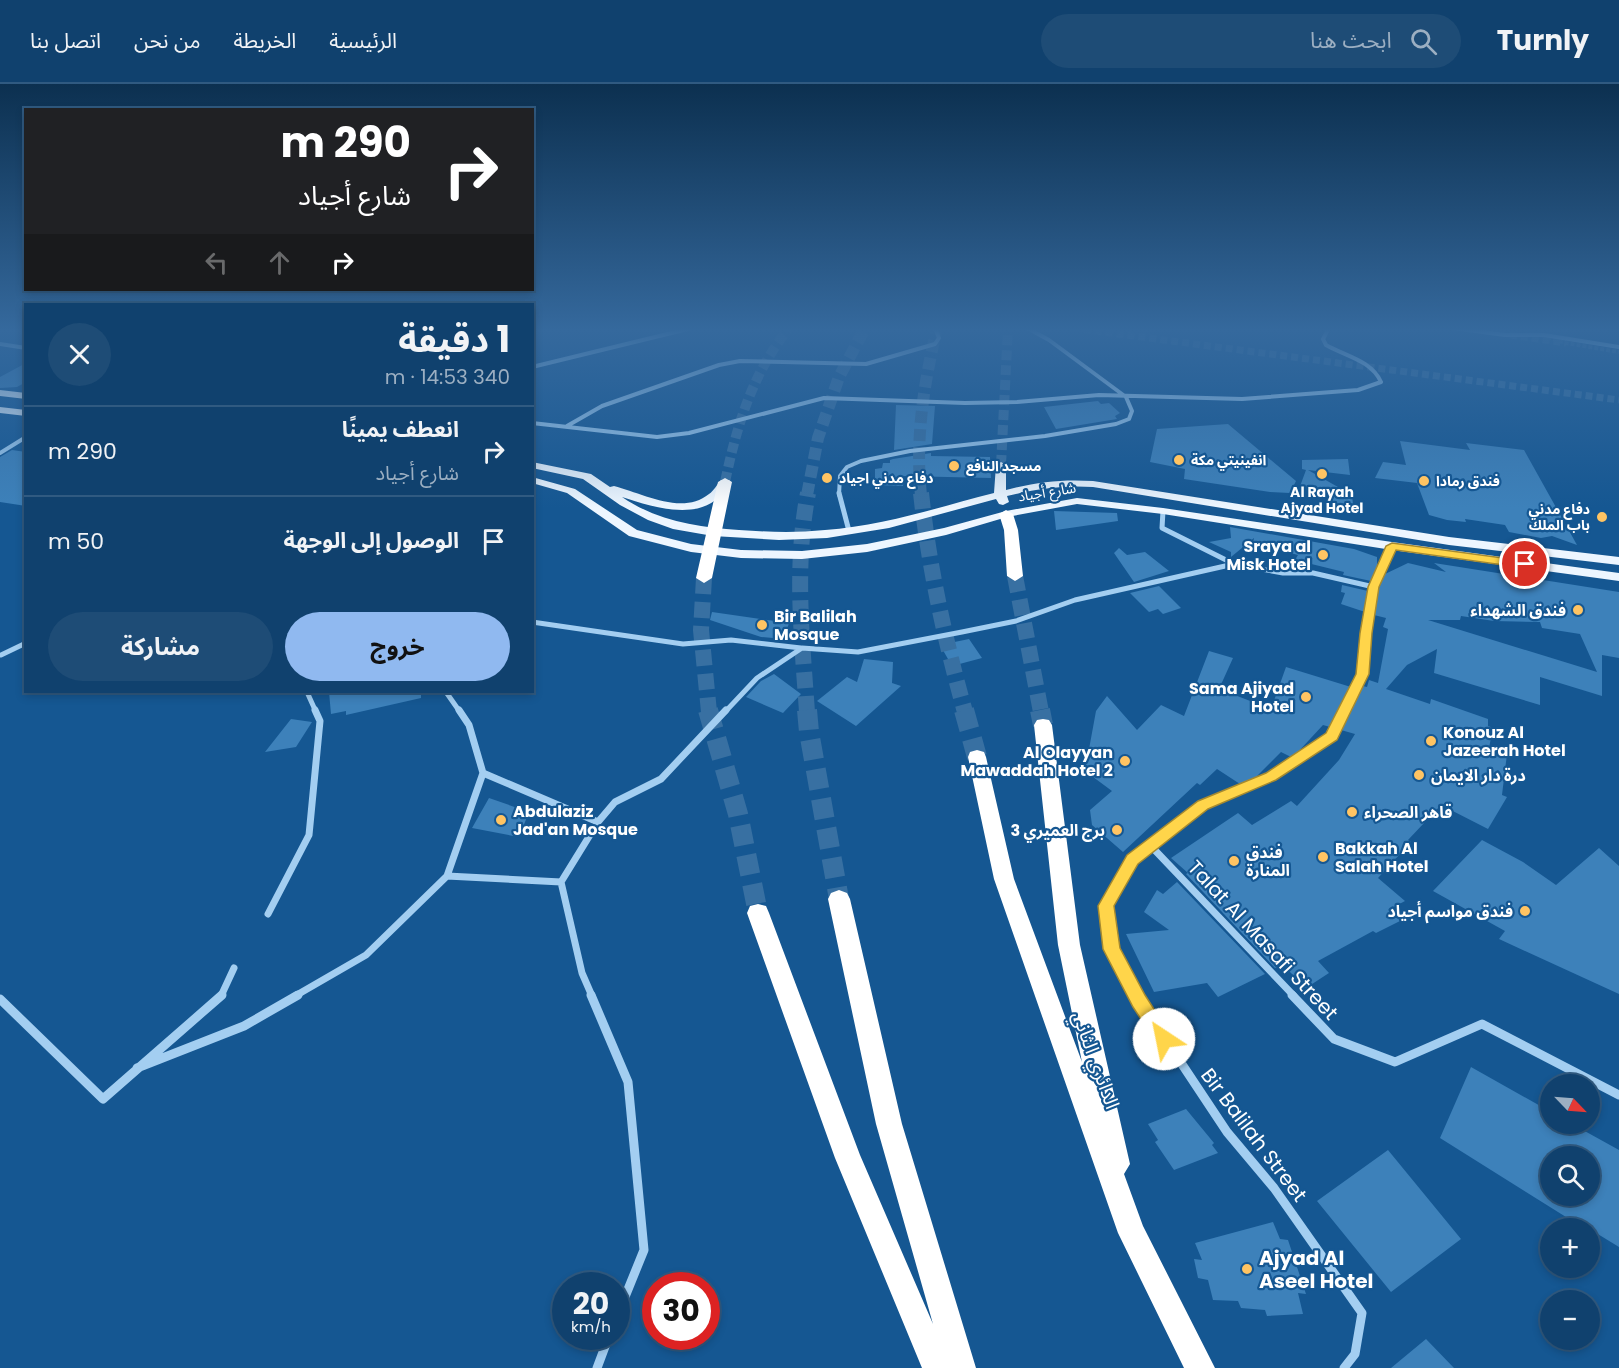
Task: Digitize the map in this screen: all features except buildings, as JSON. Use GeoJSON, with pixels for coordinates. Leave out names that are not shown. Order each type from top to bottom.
{"type":"FeatureCollection","features":[{"type":"Feature","properties":{"kind":"highway"},"geometry":{"type":"LineString","coordinates":[[704,578],[725,482]]}},
{"type":"Feature","properties":{"kind":"highway"},"geometry":{"type":"LineString","coordinates":[[1006,514],[1011,530],[1015,576]]}},
{"type":"Feature","properties":{"kind":"highway"},"geometry":{"type":"LineString","coordinates":[[1043,725],[1069,945],[1132,1233]]}},
{"type":"Feature","properties":{"kind":"highway","name":"الدائري الثاني"},"geometry":{"type":"LineString","coordinates":[[977,757],[1004,879],[1132,1233],[1200,1368]]}},
{"type":"Feature","properties":{"kind":"highway"},"geometry":{"type":"LineString","coordinates":[[839,899],[889,1124],[961,1368]]}},
{"type":"Feature","properties":{"kind":"highway"},"geometry":{"type":"LineString","coordinates":[[758,913],[848,1158],[937,1368]]}},
{"type":"Feature","properties":{"kind":"main road"},"geometry":{"type":"LineString","coordinates":[[0,393],[24,396]]}},
{"type":"Feature","properties":{"kind":"main road"},"geometry":{"type":"LineString","coordinates":[[0,410],[24,414]]}},
{"type":"Feature","properties":{"kind":"main road","name":"شارع أجياد"},"geometry":{"type":"LineString","coordinates":[[534,465],[577,472],[597,481],[624,503],[652,518],[673,525],[713,532],[798,536],[849,531],[916,518],[1000,494],[1064,482],[1093,484],[1449,541],[1619,561]]}},
{"type":"Feature","properties":{"kind":"main road"},"geometry":{"type":"LineString","coordinates":[[1001,465],[1000,494],[1006,514]]}},
{"type":"Feature","properties":{"kind":"main road","name":"شارع أجياد"},"geometry":{"type":"LineString","coordinates":[[534,480],[572,491],[633,533],[666,543],[775,556],[839,552],[915,538],[1006,514],[1077,501],[1163,511],[1392,546],[1619,577]]}},
{"type":"Feature","properties":{"kind":"main road"},"geometry":{"type":"LineString","coordinates":[[597,481],[623,493],[668,506],[687,506],[712,497],[725,482]]}},
{"type":"Feature","properties":{"kind":"street"},"geometry":{"type":"LineString","coordinates":[[567,426],[583,414],[652,388]]}},
{"type":"Feature","properties":{"kind":"street"},"geometry":{"type":"LineString","coordinates":[[849,531],[842,511],[838,485],[840,476],[854,464],[910,451],[1012,441],[1116,424],[1129,419],[1132,411],[1126,397],[1114,388]]}},
{"type":"Feature","properties":{"kind":"street"},"geometry":{"type":"LineString","coordinates":[[534,423],[657,436],[689,433],[824,398],[965,402],[1017,402],[1084,396],[1206,399],[1286,397],[1364,388]]}},
{"type":"Feature","properties":{"kind":"street"},"geometry":{"type":"LineString","coordinates":[[0,453],[24,438]]}},
{"type":"Feature","properties":{"kind":"street"},"geometry":{"type":"LineString","coordinates":[[1163,511],[1162,528],[1234,564],[1284,573],[1313,573],[1374,587]]}},
{"type":"Feature","properties":{"kind":"street","name":"Bir Balilah Street"},"geometry":{"type":"LineString","coordinates":[[1344,1368],[1355,1354],[1362,1313],[1274,1188],[1227,1132],[1139,1001],[1111,949],[1106,906],[1133,859],[1149,844],[1203,805],[1271,777],[1332,736],[1363,674],[1366,633],[1374,587],[1392,546]]}},
{"type":"Feature","properties":{"kind":"street"},"geometry":{"type":"LineString","coordinates":[[534,622],[683,644],[731,640],[858,652],[1016,621],[1075,600],[1234,564]]}},
{"type":"Feature","properties":{"kind":"street"},"geometry":{"type":"LineString","coordinates":[[1,655],[24,644]]}},
{"type":"Feature","properties":{"kind":"street"},"geometry":{"type":"LineString","coordinates":[[630,1284],[644,1250],[628,1082],[582,973],[561,882],[598,822],[615,802],[661,779],[757,678],[802,648]]}},
{"type":"Feature","properties":{"kind":"street"},"geometry":{"type":"LineString","coordinates":[[268,914],[309,835],[320,721],[307,693]]}},
{"type":"Feature","properties":{"kind":"street"},"geometry":{"type":"LineString","coordinates":[[137,1068],[244,1026],[366,955],[447,876],[483,774],[469,725],[447,693]]}},
{"type":"Feature","properties":{"kind":"street"},"geometry":{"type":"LineString","coordinates":[[483,774],[598,822]]}},
{"type":"Feature","properties":{"kind":"street","name":"Talat Al Masafi Street"},"geometry":{"type":"LineString","coordinates":[[1149,844],[1334,1039],[1395,1062],[1482,1024],[1619,1095]]}},
{"type":"Feature","properties":{"kind":"street"},"geometry":{"type":"LineString","coordinates":[[447,876],[561,882]]}},
{"type":"Feature","properties":{"kind":"street"},"geometry":{"type":"LineString","coordinates":[[1,1002],[103,1099],[221,996],[234,968]]}},
{"type":"Feature","properties":{"kind":"street"},"geometry":{"type":"LineString","coordinates":[[597,1368],[604,1350]]}},
{"type":"Feature","properties":{"kind":"tunnel"},"geometry":{"type":"LineString","coordinates":[[725,482],[741,420],[754,388]]}},
{"type":"Feature","properties":{"kind":"tunnel"},"geometry":{"type":"LineString","coordinates":[[807,495],[818,438],[835,388]]}},
{"type":"Feature","properties":{"kind":"tunnel"},"geometry":{"type":"LineString","coordinates":[[921,495],[919,453],[925,388]]}},
{"type":"Feature","properties":{"kind":"tunnel"},"geometry":{"type":"LineString","coordinates":[[1001,465],[1005,388]]}},
{"type":"Feature","properties":{"kind":"tunnel"},"geometry":{"type":"LineString","coordinates":[[1527,388],[1619,400]]}},
{"type":"Feature","properties":{"kind":"tunnel"},"geometry":{"type":"LineString","coordinates":[[807,712],[801,630],[800,575],[808,493]]}},
{"type":"Feature","properties":{"kind":"tunnel"},"geometry":{"type":"LineString","coordinates":[[921,493],[938,604],[965,712]]}},
{"type":"Feature","properties":{"kind":"tunnel"},"geometry":{"type":"LineString","coordinates":[[1015,576],[1041,712]]}},
{"type":"Feature","properties":{"kind":"tunnel"},"geometry":{"type":"LineString","coordinates":[[704,578],[701,630],[709,712]]}},
{"type":"Feature","properties":{"kind":"tunnel"},"geometry":{"type":"LineString","coordinates":[[708,710],[738,814],[758,913]]}},
{"type":"Feature","properties":{"kind":"tunnel"},"geometry":{"type":"LineString","coordinates":[[807,710],[839,899]]}},
{"type":"Feature","properties":{"kind":"tunnel"},"geometry":{"type":"LineString","coordinates":[[964,710],[977,757]]}},
{"type":"Feature","properties":{"kind":"tunnel"},"geometry":{"type":"LineString","coordinates":[[1040,710],[1043,725]]}},
{"type":"Feature","properties":{"kind":"place","name":"انفينيتي مكة"},"geometry":{"type":"Point","coordinates":[1179,460]}},
{"type":"Feature","properties":{"kind":"place","name":"مسجد النافع"},"geometry":{"type":"Point","coordinates":[954,466]}},
{"type":"Feature","properties":{"kind":"place","name":"Al Rayah Ajyad Hotel"},"geometry":{"type":"Point","coordinates":[1322,474]}},
{"type":"Feature","properties":{"kind":"place","name":"دفاع مدني اجياد"},"geometry":{"type":"Point","coordinates":[827,478]}},
{"type":"Feature","properties":{"kind":"place","name":"فندق رمادا"},"geometry":{"type":"Point","coordinates":[1424,481]}},
{"type":"Feature","properties":{"kind":"place","name":"دفاع مدني باب الملك"},"geometry":{"type":"Point","coordinates":[1602,517]}},
{"type":"Feature","properties":{"kind":"place","name":"Sraya al Misk Hotel"},"geometry":{"type":"Point","coordinates":[1323,555]}},
{"type":"Feature","properties":{"kind":"place","name":"فندق الشهداء"},"geometry":{"type":"Point","coordinates":[1578,610]}},
{"type":"Feature","properties":{"kind":"place","name":"Bir Balilah Mosque"},"geometry":{"type":"Point","coordinates":[762,625]}},
{"type":"Feature","properties":{"kind":"place","name":"Sama Ajiyad Hotel"},"geometry":{"type":"Point","coordinates":[1306,697]}},
{"type":"Feature","properties":{"kind":"place","name":"Konouz Al Jazeerah Hotel"},"geometry":{"type":"Point","coordinates":[1431,741]}},
{"type":"Feature","properties":{"kind":"place","name":"Al Olayyan Mawaddah Hotel 2"},"geometry":{"type":"Point","coordinates":[1125,761]}},
{"type":"Feature","properties":{"kind":"place","name":"درة دار الايمان"},"geometry":{"type":"Point","coordinates":[1419,775]}},
{"type":"Feature","properties":{"kind":"place","name":"قاهر الصحراء"},"geometry":{"type":"Point","coordinates":[1352,812]}},
{"type":"Feature","properties":{"kind":"place","name":"Abdulaziz Jad'an Mosque"},"geometry":{"type":"Point","coordinates":[501,820]}},
{"type":"Feature","properties":{"kind":"place","name":"برج العميري 3"},"geometry":{"type":"Point","coordinates":[1117,830]}},
{"type":"Feature","properties":{"kind":"place","name":"Bakkah Al Salah Hotel"},"geometry":{"type":"Point","coordinates":[1323,857]}},
{"type":"Feature","properties":{"kind":"place","name":"فندق المنارة"},"geometry":{"type":"Point","coordinates":[1234,861]}},
{"type":"Feature","properties":{"kind":"place","name":"فندق مواسم أجياد"},"geometry":{"type":"Point","coordinates":[1525,911]}},
{"type":"Feature","properties":{"kind":"place","name":"Ajyad Al Aseel Hotel"},"geometry":{"type":"Point","coordinates":[1247,1269]}},
{"type":"Feature","properties":{"kind":"route"},"geometry":{"type":"LineString","coordinates":[[1164,1039],[1139,1001],[1111,949],[1106,906],[1133,859],[1149,844],[1203,805],[1271,777],[1332,736],[1363,674],[1366,633],[1374,587],[1392,546],[1525,564]]}}]}
